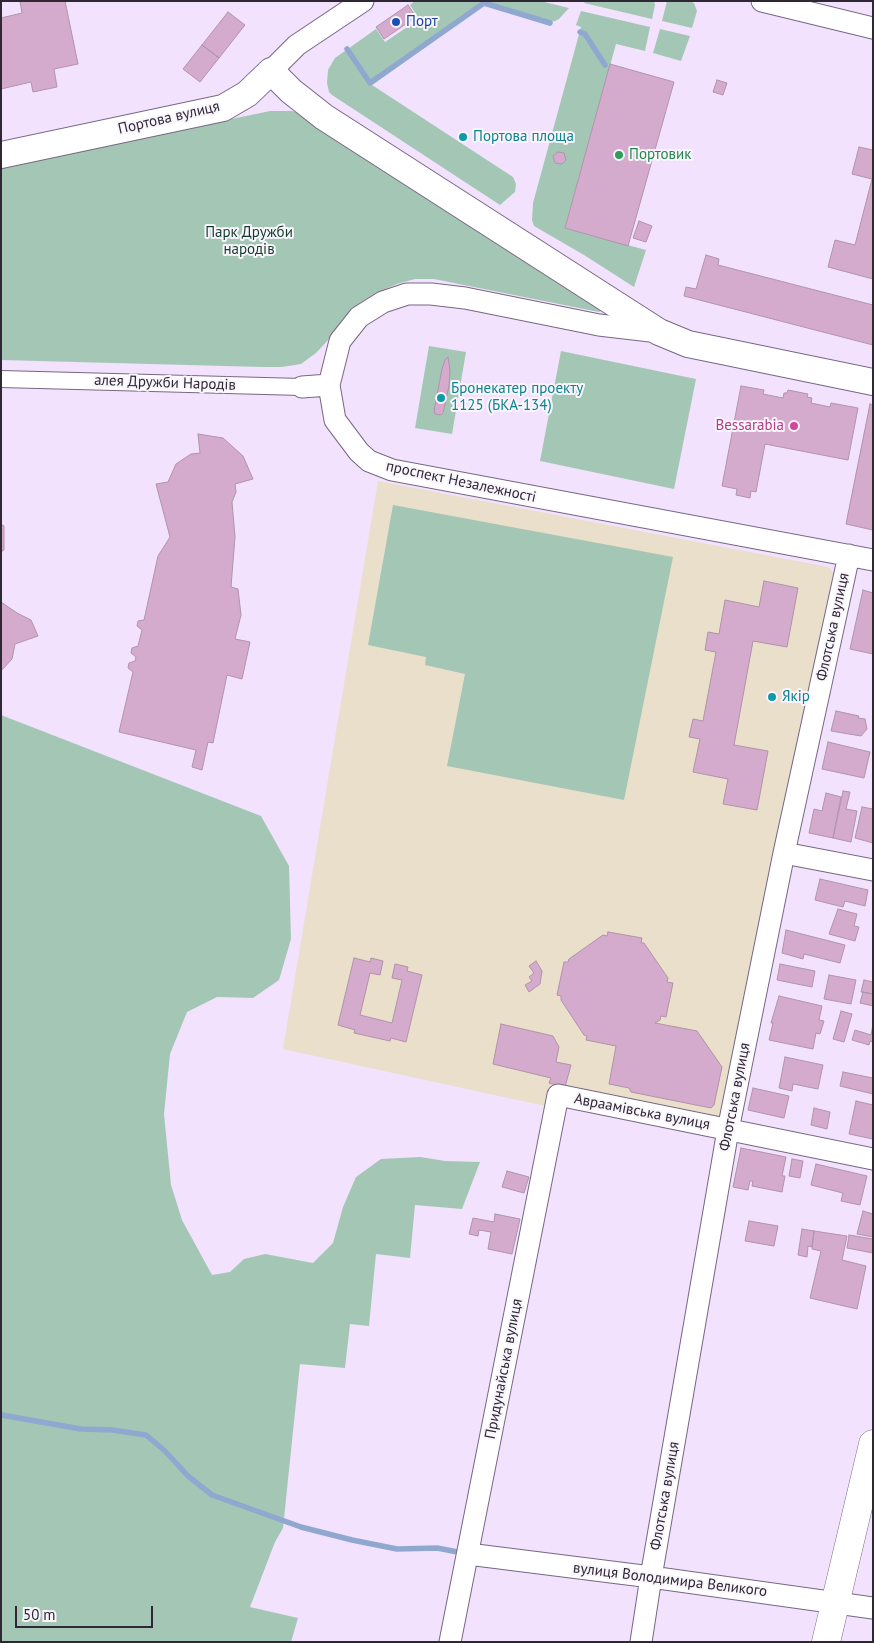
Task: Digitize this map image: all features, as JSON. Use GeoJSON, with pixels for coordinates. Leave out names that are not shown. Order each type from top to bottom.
{"type":"FeatureCollection","features":[{"type":"Feature","properties":{"kind":"main road"},"geometry":{"type":"LineString","coordinates":[[826,1642],[873,1444]]}},
{"type":"Feature","properties":{"kind":"street","name":"Портова вулиця"},"geometry":{"type":"LineString","coordinates":[[1,155],[223,108],[248,94],[297,45],[363,1]]}},
{"type":"Feature","properties":{"kind":"street"},"geometry":{"type":"LineString","coordinates":[[762,1],[873,28]]}},
{"type":"Feature","properties":{"kind":"street","name":"проспект Незалежності"},"geometry":{"type":"LineString","coordinates":[[271,71],[291,91],[324,117],[659,332],[688,344],[873,382]]}},
{"type":"Feature","properties":{"kind":"street","name":"проспект Незалежності"},"geometry":{"type":"LineString","coordinates":[[659,332],[599,325],[465,298],[431,294],[408,294],[383,302],[359,317],[340,341],[329,385],[335,420],[358,452],[369,461],[392,470],[873,560]]}},
{"type":"Feature","properties":{"kind":"street","name":"алея Дружби Народів"},"geometry":{"type":"LineString","coordinates":[[1,378],[302,387],[329,385]]}},
{"type":"Feature","properties":{"kind":"street","name":"Флотська вулиця"},"geometry":{"type":"LineString","coordinates":[[641,1642],[728,1130],[784,853],[849,555]]}},
{"type":"Feature","properties":{"kind":"street"},"geometry":{"type":"LineString","coordinates":[[784,853],[873,870]]}},
{"type":"Feature","properties":{"kind":"street","name":"Авраамівська вулиця"},"geometry":{"type":"LineString","coordinates":[[558,1096],[873,1159]]}},
{"type":"Feature","properties":{"kind":"street","name":"Придунайська вулиця"},"geometry":{"type":"LineString","coordinates":[[450,1642],[558,1096]]}},
{"type":"Feature","properties":{"kind":"street","name":"вулиця Володимира Великого"},"geometry":{"type":"LineString","coordinates":[[468,1554],[651,1576],[873,1608]]}},
{"type":"Feature","properties":{"kind":"shaded area"},"geometry":{"type":"Polygon","coordinates":[[[378,481],[831,569],[833,573],[832,582],[724,1113],[714,1119],[553,1084],[545,1106],[283,1049],[378,481]]]}},
{"type":"Feature","properties":{"kind":"green space"},"geometry":{"type":"Polygon","coordinates":[[[415,1],[540,1],[569,8],[559,19],[545,23],[485,5],[372,85],[513,177],[516,184],[515,192],[500,205],[329,92],[327,83],[328,70],[335,58],[376,29],[385,42],[419,19],[410,5],[415,1]]]}},
{"type":"Feature","properties":{"kind":"green space"},"geometry":{"type":"Polygon","coordinates":[[[586,1],[654,1],[655,5],[652,19],[584,3],[586,1]]]}},
{"type":"Feature","properties":{"kind":"green space"},"geometry":{"type":"Polygon","coordinates":[[[667,1],[689,1],[694,3],[697,11],[692,28],[662,21],[667,1]]]}},
{"type":"Feature","properties":{"kind":"green space"},"geometry":{"type":"Polygon","coordinates":[[[581,11],[650,27],[645,51],[616,44],[565,228],[646,250],[634,287],[534,226],[532,220],[533,203],[581,27],[576,25],[581,11]]]}},
{"type":"Feature","properties":{"kind":"green space"},"geometry":{"type":"Polygon","coordinates":[[[660,29],[690,36],[681,61],[653,53],[660,29]]]}},
{"type":"Feature","properties":{"kind":"green space","name":"Парк Дружби народів"},"geometry":{"type":"Polygon","coordinates":[[[270,111],[292,111],[305,115],[603,309],[599,312],[434,279],[415,279],[379,292],[358,308],[316,353],[301,364],[282,367],[262,367],[1,360],[1,167],[270,111]]]}},
{"type":"Feature","properties":{"kind":"green space"},"geometry":{"type":"Polygon","coordinates":[[[429,346],[466,352],[452,434],[415,428],[429,346]]]}},
{"type":"Feature","properties":{"kind":"green space"},"geometry":{"type":"Polygon","coordinates":[[[561,351],[696,379],[674,489],[540,461],[561,351]]]}},
{"type":"Feature","properties":{"kind":"green space"},"geometry":{"type":"Polygon","coordinates":[[[393,505],[673,557],[624,800],[447,766],[465,674],[425,665],[426,657],[368,645],[393,505]]]}},
{"type":"Feature","properties":{"kind":"green space"},"geometry":{"type":"Polygon","coordinates":[[[1,715],[261,816],[289,866],[291,939],[279,980],[253,998],[217,997],[187,1012],[170,1054],[164,1114],[171,1185],[182,1220],[212,1275],[230,1272],[244,1259],[265,1254],[313,1263],[333,1243],[343,1207],[356,1177],[381,1159],[420,1157],[445,1161],[480,1162],[462,1209],[415,1205],[410,1258],[376,1254],[369,1326],[350,1324],[345,1368],[300,1364],[283,1528],[275,1542],[250,1607],[298,1618],[291,1642],[1,1642],[1,715]]]}},
{"type":"Feature","properties":{"kind":"building"},"geometry":{"type":"Polygon","coordinates":[[[20,1],[65,1],[78,64],[54,69],[57,87],[33,92],[31,82],[1,89],[1,18],[22,13],[20,1]]]}},
{"type":"Feature","properties":{"kind":"building","name":"Порт"},"geometry":{"type":"Polygon","coordinates":[[[408,5],[416,17],[384,39],[376,27],[408,5]]]}},
{"type":"Feature","properties":{"kind":"building"},"geometry":{"type":"Polygon","coordinates":[[[228,12],[245,25],[219,58],[202,45],[228,12]]]}},
{"type":"Feature","properties":{"kind":"building"},"geometry":{"type":"Polygon","coordinates":[[[202,45],[219,58],[200,82],[183,69],[202,45]]]}},
{"type":"Feature","properties":{"kind":"building","name":"Портовик"},"geometry":{"type":"Polygon","coordinates":[[[610,64],[674,82],[628,246],[565,228],[610,64]]]}},
{"type":"Feature","properties":{"kind":"building"},"geometry":{"type":"Polygon","coordinates":[[[717,80],[727,83],[723,95],[713,92],[717,80]]]}},
{"type":"Feature","properties":{"kind":"building"},"geometry":{"type":"Polygon","coordinates":[[[859,147],[873,150],[873,279],[828,267],[835,240],[855,245],[872,179],[852,174],[859,147]]]}},
{"type":"Feature","properties":{"kind":"building"},"geometry":{"type":"Polygon","coordinates":[[[558,152],[564,153],[566,160],[562,164],[555,163],[553,156],[558,152]]]}},
{"type":"Feature","properties":{"kind":"building"},"geometry":{"type":"Polygon","coordinates":[[[639,221],[652,226],[646,242],[633,238],[639,221]]]}},
{"type":"Feature","properties":{"kind":"building"},"geometry":{"type":"Polygon","coordinates":[[[706,255],[719,259],[718,265],[873,305],[873,345],[684,296],[686,287],[696,289],[706,255]]]}},
{"type":"Feature","properties":{"kind":"building","name":"Бронекатер проекту 1125 (БКА-134)"},"geometry":{"type":"Polygon","coordinates":[[[448,357],[450,371],[449,386],[443,413],[441,415],[435,414],[442,369],[448,357]]]}},
{"type":"Feature","properties":{"kind":"building","name":"Bessarabia"},"geometry":{"type":"Polygon","coordinates":[[[741,386],[764,390],[763,394],[783,398],[784,393],[787,393],[788,390],[808,394],[807,397],[812,398],[811,403],[830,407],[831,403],[858,408],[848,460],[765,444],[756,492],[751,491],[750,498],[736,495],[737,489],[722,486],[741,386]]]}},
{"type":"Feature","properties":{"kind":"building"},"geometry":{"type":"Polygon","coordinates":[[[870,404],[873,405],[873,530],[846,524],[870,404]]]}},
{"type":"Feature","properties":{"kind":"building"},"geometry":{"type":"Polygon","coordinates":[[[198,434],[223,438],[243,456],[253,479],[235,484],[236,492],[232,502],[235,537],[231,587],[238,589],[241,615],[235,639],[250,642],[242,679],[227,675],[213,743],[208,742],[202,770],[192,767],[196,750],[119,732],[133,672],[128,668],[129,663],[135,661],[136,657],[131,653],[132,648],[138,646],[142,630],[137,626],[138,621],[144,620],[158,556],[170,537],[156,484],[168,482],[176,464],[191,454],[200,453],[198,434]]]}},
{"type":"Feature","properties":{"kind":"building"},"geometry":{"type":"Polygon","coordinates":[[[1,524],[4,526],[4,550],[1,552],[1,524]]]}},
{"type":"Feature","properties":{"kind":"building"},"geometry":{"type":"Polygon","coordinates":[[[764,581],[798,588],[787,647],[753,641],[734,745],[768,751],[757,810],[723,804],[728,779],[693,772],[700,739],[689,737],[693,719],[703,721],[716,652],[705,650],[708,632],[719,634],[725,600],[759,607],[764,581]]]}},
{"type":"Feature","properties":{"kind":"building"},"geometry":{"type":"Polygon","coordinates":[[[863,590],[873,593],[873,654],[850,649],[863,590]]]}},
{"type":"Feature","properties":{"kind":"building"},"geometry":{"type":"Polygon","coordinates":[[[1,602],[31,620],[38,636],[15,644],[12,659],[1,671],[1,602]]]}},
{"type":"Feature","properties":{"kind":"building"},"geometry":{"type":"Polygon","coordinates":[[[836,711],[865,719],[867,729],[861,736],[831,731],[836,711]]]}},
{"type":"Feature","properties":{"kind":"building"},"geometry":{"type":"Polygon","coordinates":[[[828,742],[870,752],[864,778],[822,769],[828,742]]]}},
{"type":"Feature","properties":{"kind":"building"},"geometry":{"type":"Polygon","coordinates":[[[843,791],[850,792],[846,809],[857,811],[851,842],[833,838],[843,791]]]}},
{"type":"Feature","properties":{"kind":"building"},"geometry":{"type":"Polygon","coordinates":[[[826,793],[841,797],[833,838],[809,833],[814,809],[822,811],[826,793]]]}},
{"type":"Feature","properties":{"kind":"building"},"geometry":{"type":"Polygon","coordinates":[[[862,807],[873,809],[873,843],[855,838],[862,807]]]}},
{"type":"Feature","properties":{"kind":"building"},"geometry":{"type":"Polygon","coordinates":[[[820,879],[868,890],[865,906],[845,901],[843,907],[815,900],[820,879]]]}},
{"type":"Feature","properties":{"kind":"building"},"geometry":{"type":"Polygon","coordinates":[[[838,909],[857,914],[854,926],[859,927],[855,941],[829,934],[838,909]]]}},
{"type":"Feature","properties":{"kind":"building"},"geometry":{"type":"Polygon","coordinates":[[[786,930],[845,945],[840,963],[804,954],[803,959],[782,953],[786,930]]]}},
{"type":"Feature","properties":{"kind":"building"},"geometry":{"type":"Polygon","coordinates":[[[608,932],[642,938],[641,943],[644,943],[668,978],[667,982],[673,983],[666,1017],[661,1016],[660,1020],[655,1023],[697,1031],[722,1067],[714,1105],[711,1108],[631,1092],[629,1088],[609,1084],[616,1046],[586,1040],[587,1036],[584,1035],[561,1000],[561,996],[557,995],[564,962],[568,962],[569,959],[603,935],[607,936],[608,932]]]}},
{"type":"Feature","properties":{"kind":"building"},"geometry":{"type":"Polygon","coordinates":[[[354,958],[370,962],[371,958],[383,961],[380,975],[370,973],[360,1015],[392,1023],[402,980],[392,978],[395,964],[408,967],[407,971],[422,975],[406,1042],[391,1038],[390,1041],[354,1033],[355,1030],[338,1025],[354,958]]]}},
{"type":"Feature","properties":{"kind":"building"},"geometry":{"type":"Polygon","coordinates":[[[536,961],[542,971],[540,984],[529,992],[525,985],[532,981],[529,977],[534,973],[529,966],[536,961]]]}},
{"type":"Feature","properties":{"kind":"building"},"geometry":{"type":"Polygon","coordinates":[[[780,964],[815,971],[812,987],[777,980],[780,964]]]}},
{"type":"Feature","properties":{"kind":"building"},"geometry":{"type":"Polygon","coordinates":[[[829,975],[856,980],[851,1004],[824,999],[829,975]]]}},
{"type":"Feature","properties":{"kind":"building"},"geometry":{"type":"Polygon","coordinates":[[[864,980],[873,982],[873,994],[861,992],[864,980]]]}},
{"type":"Feature","properties":{"kind":"building"},"geometry":{"type":"Polygon","coordinates":[[[863,992],[873,994],[873,1006],[860,1003],[863,992]]]}},
{"type":"Feature","properties":{"kind":"building"},"geometry":{"type":"Polygon","coordinates":[[[779,996],[822,1006],[819,1020],[824,1021],[820,1034],[816,1033],[813,1049],[769,1040],[773,1023],[771,1023],[779,996]]]}},
{"type":"Feature","properties":{"kind":"building"},"geometry":{"type":"Polygon","coordinates":[[[841,1011],[852,1014],[844,1042],[833,1039],[841,1011]]]}},
{"type":"Feature","properties":{"kind":"building"},"geometry":{"type":"Polygon","coordinates":[[[501,1024],[553,1036],[559,1047],[556,1062],[571,1065],[565,1087],[549,1083],[551,1078],[493,1064],[501,1024]]]}},
{"type":"Feature","properties":{"kind":"building"},"geometry":{"type":"Polygon","coordinates":[[[873,1024],[873,1042],[870,1041],[869,1045],[852,1040],[855,1030],[871,1035],[873,1024]]]}},
{"type":"Feature","properties":{"kind":"building"},"geometry":{"type":"Polygon","coordinates":[[[785,1057],[823,1065],[818,1089],[793,1084],[792,1091],[779,1088],[785,1057]]]}},
{"type":"Feature","properties":{"kind":"building"},"geometry":{"type":"Polygon","coordinates":[[[843,1072],[873,1078],[873,1094],[840,1086],[843,1072]]]}},
{"type":"Feature","properties":{"kind":"building"},"geometry":{"type":"Polygon","coordinates":[[[753,1088],[789,1096],[784,1118],[748,1110],[753,1088]]]}},
{"type":"Feature","properties":{"kind":"building"},"geometry":{"type":"Polygon","coordinates":[[[856,1101],[873,1105],[873,1139],[849,1134],[856,1101]]]}},
{"type":"Feature","properties":{"kind":"building"},"geometry":{"type":"Polygon","coordinates":[[[814,1108],[830,1112],[827,1129],[811,1125],[814,1108]]]}},
{"type":"Feature","properties":{"kind":"building"},"geometry":{"type":"Polygon","coordinates":[[[741,1148],[786,1157],[782,1176],[785,1176],[782,1192],[752,1186],[753,1181],[750,1181],[748,1190],[733,1187],[741,1148]]]}},
{"type":"Feature","properties":{"kind":"building"},"geometry":{"type":"Polygon","coordinates":[[[792,1159],[803,1161],[800,1178],[789,1176],[792,1159]]]}},
{"type":"Feature","properties":{"kind":"building"},"geometry":{"type":"Polygon","coordinates":[[[816,1164],[867,1176],[860,1205],[841,1201],[843,1193],[811,1185],[816,1164]]]}},
{"type":"Feature","properties":{"kind":"building"},"geometry":{"type":"Polygon","coordinates":[[[507,1171],[529,1177],[524,1193],[502,1187],[507,1171]]]}},
{"type":"Feature","properties":{"kind":"building"},"geometry":{"type":"Polygon","coordinates":[[[863,1211],[873,1214],[873,1237],[857,1234],[863,1211]]]}},
{"type":"Feature","properties":{"kind":"building"},"geometry":{"type":"Polygon","coordinates":[[[495,1214],[520,1219],[512,1254],[488,1249],[491,1232],[479,1230],[478,1236],[469,1234],[473,1218],[494,1222],[495,1214]]]}},
{"type":"Feature","properties":{"kind":"building"},"geometry":{"type":"Polygon","coordinates":[[[749,1221],[778,1226],[774,1246],[745,1241],[749,1221]]]}},
{"type":"Feature","properties":{"kind":"building"},"geometry":{"type":"Polygon","coordinates":[[[802,1229],[814,1231],[812,1247],[808,1246],[807,1257],[798,1255],[802,1229]]]}},
{"type":"Feature","properties":{"kind":"building"},"geometry":{"type":"Polygon","coordinates":[[[814,1231],[847,1236],[842,1260],[866,1266],[857,1309],[810,1298],[821,1251],[812,1249],[814,1231]]]}},
{"type":"Feature","properties":{"kind":"building"},"geometry":{"type":"Polygon","coordinates":[[[849,1235],[873,1239],[873,1253],[847,1248],[849,1235]]]}},
{"type":"Feature","properties":{"kind":"waterway"},"geometry":{"type":"LineString","coordinates":[[347,49],[370,83],[484,3],[550,23]]}},
{"type":"Feature","properties":{"kind":"waterway"},"geometry":{"type":"LineString","coordinates":[[580,32],[585,34],[605,65]]}},
{"type":"Feature","properties":{"kind":"waterway"},"geometry":{"type":"LineString","coordinates":[[1,1415],[81,1429],[112,1430],[146,1435],[165,1451],[188,1476],[212,1495],[301,1527],[352,1540],[397,1549],[437,1548],[463,1553]]}},
{"type":"Feature","properties":{"kind":"place","name":"Порт"},"geometry":{"type":"Point","coordinates":[396,22]}},
{"type":"Feature","properties":{"kind":"place","name":"Портова площа"},"geometry":{"type":"Point","coordinates":[463,137]}},
{"type":"Feature","properties":{"kind":"place","name":"Портовик"},"geometry":{"type":"Point","coordinates":[619,155]}},
{"type":"Feature","properties":{"kind":"place","name":"Бронекатер проекту 1125 (БКА-134)"},"geometry":{"type":"Point","coordinates":[441,398]}},
{"type":"Feature","properties":{"kind":"place","name":"Bessarabia"},"geometry":{"type":"Point","coordinates":[794,426]}},
{"type":"Feature","properties":{"kind":"place","name":"Якір"},"geometry":{"type":"Point","coordinates":[772,697]}}]}
